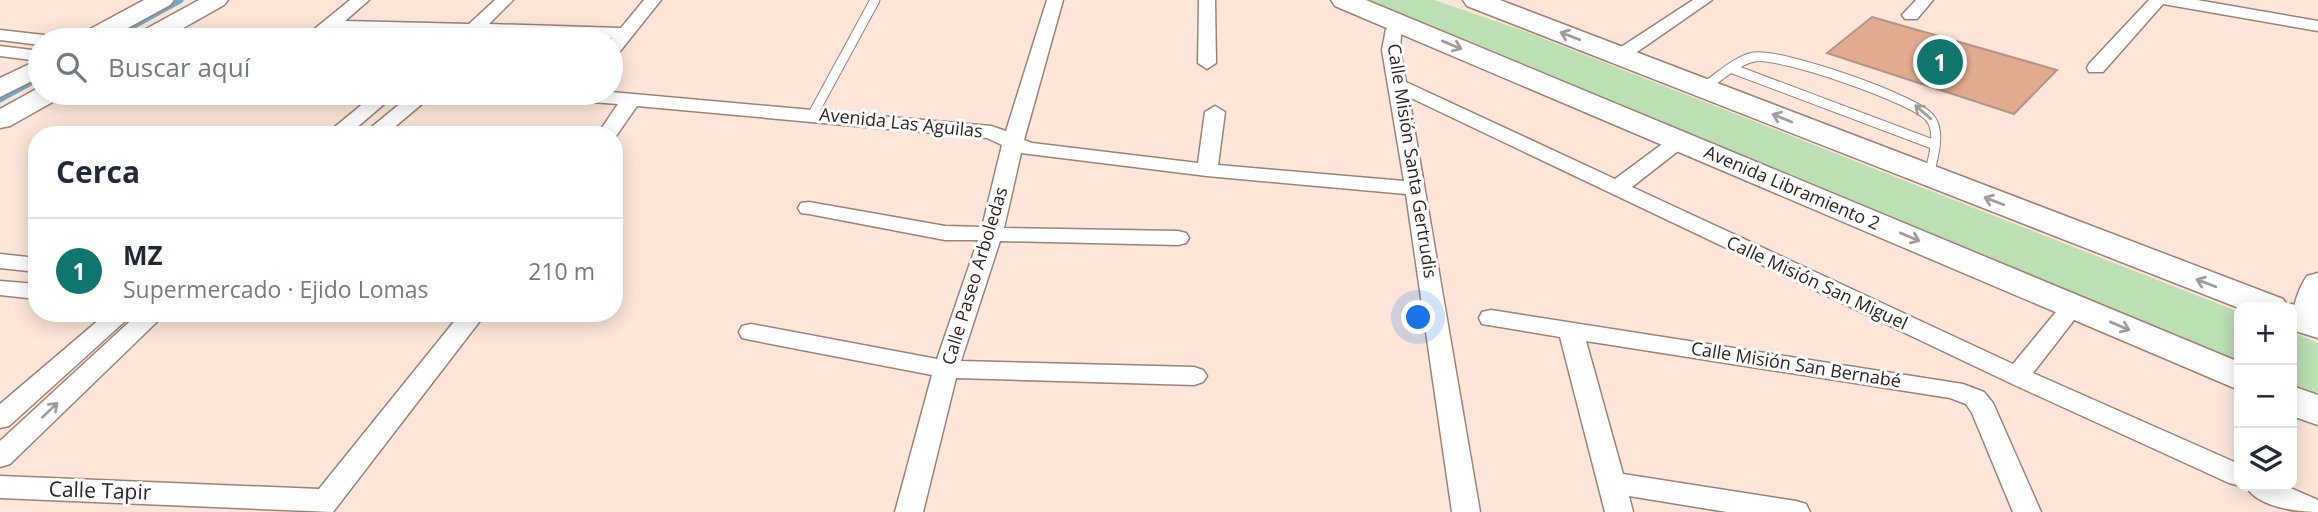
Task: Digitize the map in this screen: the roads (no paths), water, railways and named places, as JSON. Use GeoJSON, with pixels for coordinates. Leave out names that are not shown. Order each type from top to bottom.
{"type":"FeatureCollection","features":[{"type":"Feature","properties":{"kind":"main road","name":"Avenida Libramiento 2"},"geometry":{"type":"LineString","coordinates":[[1344,0],[2234,375]]}},
{"type":"Feature","properties":{"kind":"main road"},"geometry":{"type":"LineString","coordinates":[[1476,0],[2257,302]]}},
{"type":"Feature","properties":{"kind":"main road"},"geometry":{"type":"LineString","coordinates":[[2297,402],[2318,411]]}},
{"type":"Feature","properties":{"kind":"street"},"geometry":{"type":"LineString","coordinates":[[110,28],[162,0]]}},
{"type":"Feature","properties":{"kind":"street"},"geometry":{"type":"LineString","coordinates":[[166,28],[216,0]]}},
{"type":"Feature","properties":{"kind":"street"},"geometry":{"type":"LineString","coordinates":[[327,28],[361,0]]}},
{"type":"Feature","properties":{"kind":"street"},"geometry":{"type":"LineString","coordinates":[[475,28],[505,0]]}},
{"type":"Feature","properties":{"kind":"street"},"geometry":{"type":"LineString","coordinates":[[623,37],[653,0]]}},
{"type":"Feature","properties":{"kind":"street","name":"Calle Paseo Arboledas"},"geometry":{"type":"LineString","coordinates":[[909,512],[946,369],[991,235],[1013,142],[1055,0]]}},
{"type":"Feature","properties":{"kind":"street"},"geometry":{"type":"LineString","coordinates":[[1207,0],[1207,63]]}},
{"type":"Feature","properties":{"kind":"street"},"geometry":{"type":"LineString","coordinates":[[1621,55],[1704,0]]}},
{"type":"Feature","properties":{"kind":"street"},"geometry":{"type":"LineString","coordinates":[[1911,15],[1925,0]]}},
{"type":"Feature","properties":{"kind":"street"},"geometry":{"type":"LineString","coordinates":[[2096,68],[2158,0]]}},
{"type":"Feature","properties":{"kind":"street"},"geometry":{"type":"LineString","coordinates":[[2167,0],[2318,26]]}},
{"type":"Feature","properties":{"kind":"street","name":"Calle Misión Santa Gertrudis"},"geometry":{"type":"LineString","coordinates":[[1405,25],[1392,33],[1391,50],[1416,188],[1466,512]]}},
{"type":"Feature","properties":{"kind":"street"},"geometry":{"type":"LineString","coordinates":[[330,26],[426,28]]}},
{"type":"Feature","properties":{"kind":"street"},"geometry":{"type":"LineString","coordinates":[[0,34],[28,38]]}},
{"type":"Feature","properties":{"kind":"street"},"geometry":{"type":"LineString","coordinates":[[0,51],[28,54]]}},
{"type":"Feature","properties":{"kind":"street"},"geometry":{"type":"LineString","coordinates":[[0,89],[28,73]]}},
{"type":"Feature","properties":{"kind":"street","name":"Calle Misión San Miguel"},"geometry":{"type":"LineString","coordinates":[[1398,85],[2017,376],[2234,474]]}},
{"type":"Feature","properties":{"kind":"street","name":"Avenida Las Aguilas"},"geometry":{"type":"LineString","coordinates":[[623,100],[813,114],[991,132],[1028,149],[1207,170],[1416,188]]}},
{"type":"Feature","properties":{"kind":"street"},"geometry":{"type":"LineString","coordinates":[[613,126],[630,101]]}},
{"type":"Feature","properties":{"kind":"street"},"geometry":{"type":"LineString","coordinates":[[0,120],[28,105]]}},
{"type":"Feature","properties":{"kind":"street"},"geometry":{"type":"LineString","coordinates":[[346,126],[372,105]]}},
{"type":"Feature","properties":{"kind":"street"},"geometry":{"type":"LineString","coordinates":[[383,126],[410,105]]}},
{"type":"Feature","properties":{"kind":"street"},"geometry":{"type":"LineString","coordinates":[[1207,170],[1215,112]]}},
{"type":"Feature","properties":{"kind":"street"},"geometry":{"type":"LineString","coordinates":[[1615,189],[1680,140]]}},
{"type":"Feature","properties":{"kind":"street"},"geometry":{"type":"LineString","coordinates":[[809,208],[946,233],[1178,238]]}},
{"type":"Feature","properties":{"kind":"street"},"geometry":{"type":"LineString","coordinates":[[0,261],[28,264]]}},
{"type":"Feature","properties":{"kind":"street"},"geometry":{"type":"LineString","coordinates":[[2306,321],[2318,283]]}},
{"type":"Feature","properties":{"kind":"street"},"geometry":{"type":"LineString","coordinates":[[0,288],[28,291]]}},
{"type":"Feature","properties":{"kind":"street"},"geometry":{"type":"LineString","coordinates":[[2017,376],[2073,306]]}},
{"type":"Feature","properties":{"kind":"street","name":"Calle Misión San Bernabé"},"geometry":{"type":"LineString","coordinates":[[1491,318],[1954,390],[1975,398],[1984,410],[2027,512]]}},
{"type":"Feature","properties":{"kind":"street"},"geometry":{"type":"LineString","coordinates":[[0,419],[112,322]]}},
{"type":"Feature","properties":{"kind":"street"},"geometry":{"type":"LineString","coordinates":[[0,457],[144,322]]}},
{"type":"Feature","properties":{"kind":"street"},"geometry":{"type":"LineString","coordinates":[[322,506],[467,322]]}},
{"type":"Feature","properties":{"kind":"street"},"geometry":{"type":"LineString","coordinates":[[1572,331],[1619,512]]}},
{"type":"Feature","properties":{"kind":"street"},"geometry":{"type":"LineString","coordinates":[[751,332],[946,369],[1194,376]]}},
{"type":"Feature","properties":{"kind":"street"},"geometry":{"type":"LineString","coordinates":[[1611,483],[1796,512]]}},
{"type":"Feature","properties":{"kind":"street","name":"Calle Tapir"},"geometry":{"type":"LineString","coordinates":[[0,487],[322,506]]}},
{"type":"Feature","properties":{"kind":"street"},"geometry":{"type":"LineString","coordinates":[[2271,491],[2318,512]]}},
{"type":"Feature","properties":{"kind":"lane"},"geometry":{"type":"LineString","coordinates":[[813,114],[875,0]]}},
{"type":"Feature","properties":{"kind":"lane"},"geometry":{"type":"LineString","coordinates":[[1704,88],[1750,58],[1775,56],[1906,101],[1926,113],[1932,120],[1935,145],[1929,176]]}},
{"type":"Feature","properties":{"kind":"lane"},"geometry":{"type":"LineString","coordinates":[[1733,69],[1935,145]]}},
{"type":"Feature","properties":{"kind":"waterway"},"geometry":{"type":"LineString","coordinates":[[129,28],[180,0]]}},
{"type":"Feature","properties":{"kind":"waterway"},"geometry":{"type":"LineString","coordinates":[[0,99],[28,84]]}},
{"type":"Feature","properties":{"kind":"place","name":"MZ"},"geometry":{"type":"Point","coordinates":[1940,62]}}]}
